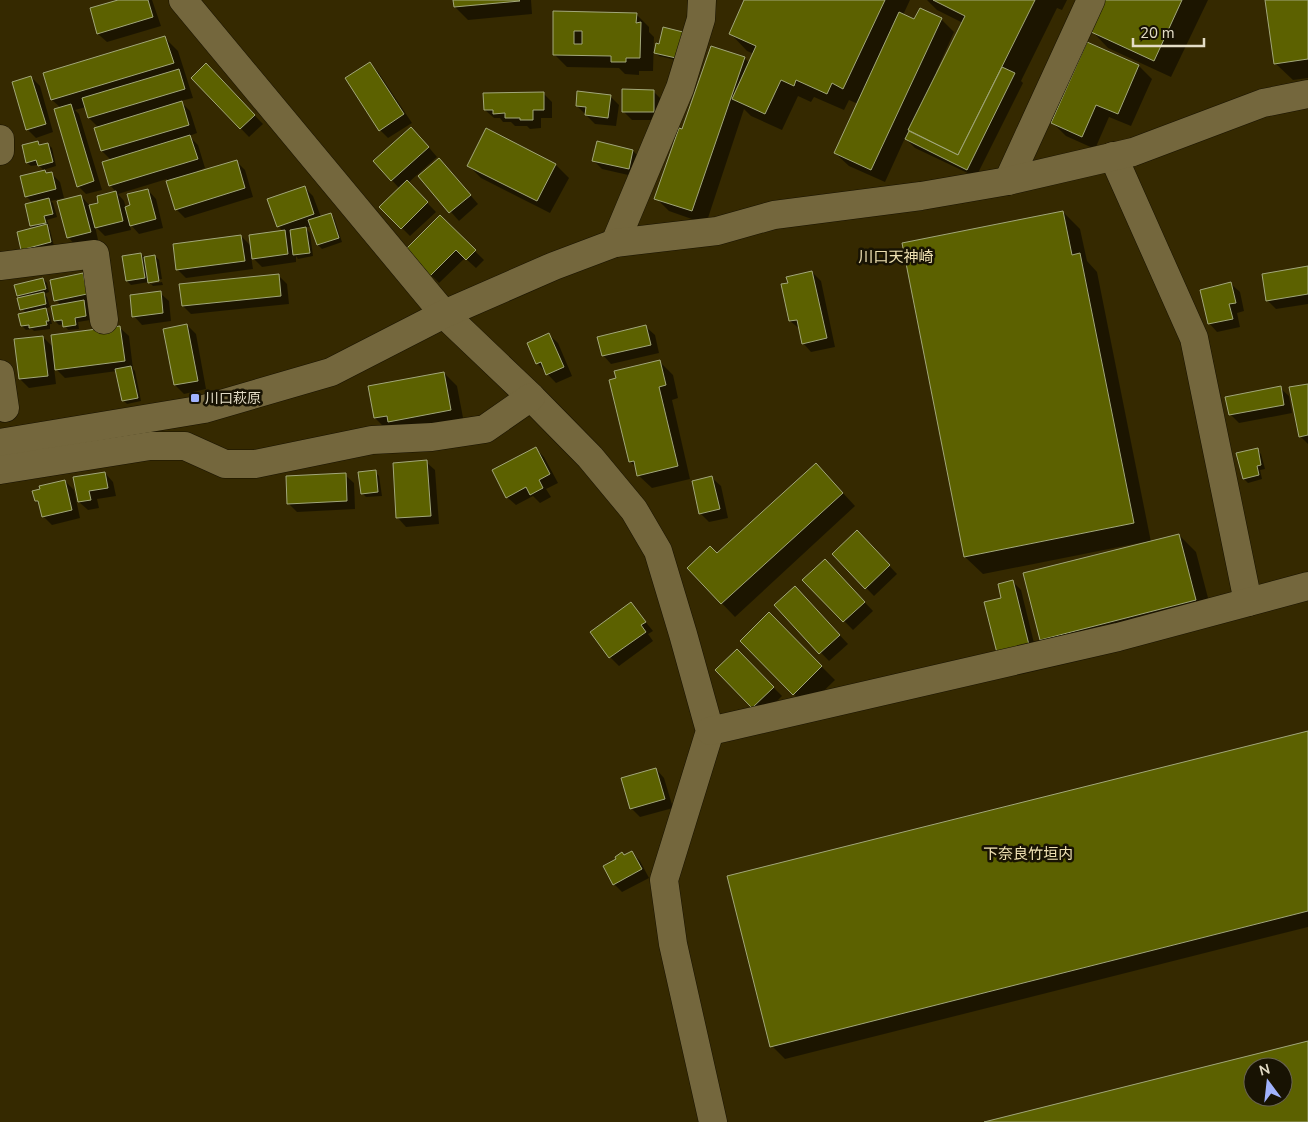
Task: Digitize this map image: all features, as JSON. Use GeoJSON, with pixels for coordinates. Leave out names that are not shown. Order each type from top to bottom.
{"type":"FeatureCollection","features":[{"type":"Feature","properties":{"kind":"street"},"geometry":{"type":"LineString","coordinates":[[183,0],[444,314],[532,397],[590,457],[634,510],[658,551],[684,634],[710,731],[664,880],[673,944],[713,1122]]}},
{"type":"Feature","properties":{"kind":"street"},"geometry":{"type":"LineString","coordinates":[[615,243],[680,88],[701,19],[702,0]]}},
{"type":"Feature","properties":{"kind":"street"},"geometry":{"type":"LineString","coordinates":[[1008,181],[1091,0]]}},
{"type":"Feature","properties":{"kind":"street"},"geometry":{"type":"LineString","coordinates":[[0,443],[213,407],[331,372],[444,314],[554,266],[615,243],[717,231],[774,215],[921,196],[1008,181],[1133,152],[1263,104],[1308,94]]}},
{"type":"Feature","properties":{"kind":"street"},"geometry":{"type":"LineString","coordinates":[[0,139],[0,151]]}},
{"type":"Feature","properties":{"kind":"street"},"geometry":{"type":"LineString","coordinates":[[1113,156],[1194,338],[1248,602]]}},
{"type":"Feature","properties":{"kind":"street"},"geometry":{"type":"LineString","coordinates":[[0,266],[95,254],[104,320]]}},
{"type":"Feature","properties":{"kind":"street"},"geometry":{"type":"LineString","coordinates":[[0,374],[5,408]]}},
{"type":"Feature","properties":{"kind":"street"},"geometry":{"type":"LineString","coordinates":[[0,470],[150,446],[185,446],[226,464],[255,464],[372,440],[432,437],[485,429],[532,397]]}},
{"type":"Feature","properties":{"kind":"street"},"geometry":{"type":"LineString","coordinates":[[710,731],[1118,637],[1308,586]]}},
{"type":"Feature","properties":{"kind":"building"},"geometry":{"type":"Polygon","coordinates":[[[118,0],[148,0],[153,17],[97,34],[90,8],[118,0]]]}},
{"type":"Feature","properties":{"kind":"building"},"geometry":{"type":"Polygon","coordinates":[[[453,0],[519,0],[520,1],[454,7],[453,0]]]}},
{"type":"Feature","properties":{"kind":"building"},"geometry":{"type":"Polygon","coordinates":[[[744,0],[885,0],[843,89],[832,83],[827,94],[796,80],[794,86],[781,80],[765,114],[732,99],[756,46],[729,34],[744,0]]]}},
{"type":"Feature","properties":{"kind":"building"},"geometry":{"type":"Polygon","coordinates":[[[933,0],[1035,0],[958,155],[908,130],[965,16],[933,0]]]}},
{"type":"Feature","properties":{"kind":"building"},"geometry":{"type":"Polygon","coordinates":[[[1104,0],[1182,0],[1154,61],[1089,31],[1104,0]]]}},
{"type":"Feature","properties":{"kind":"building"},"geometry":{"type":"Polygon","coordinates":[[[1265,0],[1308,0],[1308,59],[1274,64],[1265,0]]]}},
{"type":"Feature","properties":{"kind":"building"},"geometry":{"type":"Polygon","coordinates":[[[920,8],[942,18],[871,170],[834,153],[899,12],[914,19],[920,8]]]}},
{"type":"Feature","properties":{"kind":"building"},"geometry":{"type":"Polygon","coordinates":[[[553,11],[637,13],[636,23],[641,22],[640,58],[626,58],[626,62],[611,62],[611,56],[553,55],[553,11]],[[574,31],[574,44],[582,44],[582,31],[574,31]]]}},
{"type":"Feature","properties":{"kind":"building"},"geometry":{"type":"Polygon","coordinates":[[[663,27],[683,32],[676,58],[654,53],[656,43],[659,44],[663,27]]]}},
{"type":"Feature","properties":{"kind":"building"},"geometry":{"type":"Polygon","coordinates":[[[165,36],[174,63],[51,100],[43,73],[165,36]]]}},
{"type":"Feature","properties":{"kind":"building"},"geometry":{"type":"Polygon","coordinates":[[[1087,42],[1139,65],[1118,114],[1096,105],[1082,137],[1051,123],[1087,42]]]}},
{"type":"Feature","properties":{"kind":"building"},"geometry":{"type":"Polygon","coordinates":[[[711,46],[745,57],[692,211],[654,199],[679,128],[682,129],[711,46]]]}},
{"type":"Feature","properties":{"kind":"building"},"geometry":{"type":"Polygon","coordinates":[[[370,62],[404,114],[379,131],[345,78],[370,62]]]}},
{"type":"Feature","properties":{"kind":"building"},"geometry":{"type":"Polygon","coordinates":[[[206,63],[255,115],[240,129],[191,78],[206,63]]]}},
{"type":"Feature","properties":{"kind":"building"},"geometry":{"type":"Polygon","coordinates":[[[1002,67],[1015,73],[967,170],[905,139],[909,131],[958,155],[1002,67]]]}},
{"type":"Feature","properties":{"kind":"building"},"geometry":{"type":"Polygon","coordinates":[[[179,69],[185,89],[88,118],[82,98],[179,69]]]}},
{"type":"Feature","properties":{"kind":"building"},"geometry":{"type":"Polygon","coordinates":[[[31,76],[46,124],[26,130],[12,82],[31,76]]]}},
{"type":"Feature","properties":{"kind":"building"},"geometry":{"type":"Polygon","coordinates":[[[622,89],[654,90],[654,112],[622,112],[622,89]]]}},
{"type":"Feature","properties":{"kind":"building"},"geometry":{"type":"Polygon","coordinates":[[[577,91],[611,95],[608,118],[585,115],[586,107],[576,106],[577,91]]]}},
{"type":"Feature","properties":{"kind":"building"},"geometry":{"type":"Polygon","coordinates":[[[544,92],[544,110],[533,110],[533,120],[505,118],[505,113],[493,114],[493,110],[484,110],[483,93],[544,92]]]}},
{"type":"Feature","properties":{"kind":"building"},"geometry":{"type":"Polygon","coordinates":[[[182,101],[189,125],[101,151],[94,128],[182,101]]]}},
{"type":"Feature","properties":{"kind":"building"},"geometry":{"type":"Polygon","coordinates":[[[71,104],[94,181],[77,187],[54,109],[71,104]]]}},
{"type":"Feature","properties":{"kind":"building"},"geometry":{"type":"Polygon","coordinates":[[[411,127],[429,147],[391,181],[373,161],[411,127]]]}},
{"type":"Feature","properties":{"kind":"building"},"geometry":{"type":"Polygon","coordinates":[[[486,128],[556,164],[537,201],[467,166],[486,128]]]}},
{"type":"Feature","properties":{"kind":"building"},"geometry":{"type":"Polygon","coordinates":[[[190,135],[198,159],[109,186],[102,162],[190,135]]]}},
{"type":"Feature","properties":{"kind":"building"},"geometry":{"type":"Polygon","coordinates":[[[38,141],[39,145],[48,143],[53,162],[38,166],[36,160],[26,163],[22,145],[38,141]]]}},
{"type":"Feature","properties":{"kind":"building"},"geometry":{"type":"Polygon","coordinates":[[[597,141],[633,150],[629,169],[592,161],[597,141]]]}},
{"type":"Feature","properties":{"kind":"building"},"geometry":{"type":"Polygon","coordinates":[[[439,158],[471,195],[449,213],[418,176],[439,158]]]}},
{"type":"Feature","properties":{"kind":"building"},"geometry":{"type":"Polygon","coordinates":[[[237,160],[245,188],[175,210],[166,181],[237,160]]]}},
{"type":"Feature","properties":{"kind":"building"},"geometry":{"type":"Polygon","coordinates":[[[45,170],[46,173],[52,172],[56,189],[25,197],[20,176],[45,170]]]}},
{"type":"Feature","properties":{"kind":"building"},"geometry":{"type":"Polygon","coordinates":[[[407,180],[428,202],[401,229],[379,207],[407,180]]]}},
{"type":"Feature","properties":{"kind":"building"},"geometry":{"type":"Polygon","coordinates":[[[305,186],[314,214],[277,227],[267,199],[305,186]]]}},
{"type":"Feature","properties":{"kind":"building"},"geometry":{"type":"Polygon","coordinates":[[[148,189],[156,219],[130,226],[125,207],[130,205],[127,194],[148,189]]]}},
{"type":"Feature","properties":{"kind":"building"},"geometry":{"type":"Polygon","coordinates":[[[116,191],[123,221],[95,228],[89,205],[98,203],[97,196],[116,191]]]}},
{"type":"Feature","properties":{"kind":"building"},"geometry":{"type":"Polygon","coordinates":[[[81,195],[91,232],[67,238],[57,201],[81,195]]]}},
{"type":"Feature","properties":{"kind":"building"},"geometry":{"type":"Polygon","coordinates":[[[49,198],[53,214],[44,216],[46,223],[30,226],[25,204],[49,198]]]}},
{"type":"Feature","properties":{"kind":"building"},"geometry":{"type":"Polygon","coordinates":[[[1063,211],[1072,255],[1080,253],[1134,523],[964,557],[902,243],[1063,211]]]}},
{"type":"Feature","properties":{"kind":"building"},"geometry":{"type":"Polygon","coordinates":[[[331,213],[339,238],[317,245],[308,220],[331,213]]]}},
{"type":"Feature","properties":{"kind":"building"},"geometry":{"type":"Polygon","coordinates":[[[440,215],[476,250],[466,260],[456,250],[430,276],[405,250],[440,215]]]}},
{"type":"Feature","properties":{"kind":"building"},"geometry":{"type":"Polygon","coordinates":[[[47,224],[51,242],[21,250],[17,232],[47,224]]]}},
{"type":"Feature","properties":{"kind":"building"},"geometry":{"type":"Polygon","coordinates":[[[306,227],[310,253],[293,255],[290,230],[306,227]]]}},
{"type":"Feature","properties":{"kind":"building"},"geometry":{"type":"Polygon","coordinates":[[[285,230],[288,254],[252,259],[249,235],[285,230]]]}},
{"type":"Feature","properties":{"kind":"building"},"geometry":{"type":"Polygon","coordinates":[[[241,235],[245,261],[176,270],[173,244],[241,235]]]}},
{"type":"Feature","properties":{"kind":"building"},"geometry":{"type":"Polygon","coordinates":[[[141,253],[145,278],[126,281],[122,256],[141,253]]]}},
{"type":"Feature","properties":{"kind":"building"},"geometry":{"type":"Polygon","coordinates":[[[155,255],[159,281],[148,283],[144,257],[155,255]]]}},
{"type":"Feature","properties":{"kind":"building"},"geometry":{"type":"Polygon","coordinates":[[[1308,266],[1308,294],[1266,301],[1262,274],[1308,266]]]}},
{"type":"Feature","properties":{"kind":"building"},"geometry":{"type":"Polygon","coordinates":[[[812,271],[827,338],[802,344],[797,320],[789,321],[781,284],[788,283],[786,277],[812,271]]]}},
{"type":"Feature","properties":{"kind":"building"},"geometry":{"type":"Polygon","coordinates":[[[83,273],[87,294],[54,301],[50,280],[83,273]]]}},
{"type":"Feature","properties":{"kind":"building"},"geometry":{"type":"Polygon","coordinates":[[[279,274],[281,296],[182,306],[179,284],[279,274]]]}},
{"type":"Feature","properties":{"kind":"building"},"geometry":{"type":"Polygon","coordinates":[[[43,278],[46,289],[17,296],[14,285],[43,278]]]}},
{"type":"Feature","properties":{"kind":"building"},"geometry":{"type":"Polygon","coordinates":[[[1231,282],[1236,303],[1229,304],[1233,319],[1208,324],[1200,290],[1231,282]]]}},
{"type":"Feature","properties":{"kind":"building"},"geometry":{"type":"Polygon","coordinates":[[[161,291],[163,313],[132,317],[130,295],[161,291]]]}},
{"type":"Feature","properties":{"kind":"building"},"geometry":{"type":"Polygon","coordinates":[[[44,292],[46,304],[20,310],[17,298],[44,292]]]}},
{"type":"Feature","properties":{"kind":"building"},"geometry":{"type":"Polygon","coordinates":[[[84,300],[86,316],[75,318],[76,325],[63,327],[62,320],[54,321],[51,306],[84,300]]]}},
{"type":"Feature","properties":{"kind":"building"},"geometry":{"type":"Polygon","coordinates":[[[46,308],[49,321],[46,321],[47,325],[29,328],[29,325],[21,326],[18,314],[46,308]]]}},
{"type":"Feature","properties":{"kind":"building"},"geometry":{"type":"Polygon","coordinates":[[[187,324],[198,381],[174,385],[163,329],[187,324]]]}},
{"type":"Feature","properties":{"kind":"building"},"geometry":{"type":"Polygon","coordinates":[[[646,325],[651,345],[602,356],[597,337],[646,325]]]}},
{"type":"Feature","properties":{"kind":"building"},"geometry":{"type":"Polygon","coordinates":[[[120,326],[125,361],[55,370],[51,335],[120,326]]]}},
{"type":"Feature","properties":{"kind":"building"},"geometry":{"type":"Polygon","coordinates":[[[549,333],[564,367],[546,375],[541,362],[536,364],[527,343],[549,333]]]}},
{"type":"Feature","properties":{"kind":"building"},"geometry":{"type":"Polygon","coordinates":[[[43,336],[48,376],[19,379],[14,339],[43,336]]]}},
{"type":"Feature","properties":{"kind":"building"},"geometry":{"type":"Polygon","coordinates":[[[660,360],[666,385],[659,387],[678,466],[637,476],[634,461],[629,462],[609,380],[616,378],[614,371],[660,360]]]}},
{"type":"Feature","properties":{"kind":"building"},"geometry":{"type":"Polygon","coordinates":[[[131,366],[138,398],[122,401],[115,369],[131,366]]]}},
{"type":"Feature","properties":{"kind":"building"},"geometry":{"type":"Polygon","coordinates":[[[444,372],[451,410],[388,422],[387,416],[374,418],[368,386],[444,372]]]}},
{"type":"Feature","properties":{"kind":"building"},"geometry":{"type":"Polygon","coordinates":[[[1308,384],[1308,435],[1299,437],[1289,387],[1308,384]]]}},
{"type":"Feature","properties":{"kind":"building"},"geometry":{"type":"Polygon","coordinates":[[[1281,386],[1284,405],[1229,415],[1225,397],[1281,386]]]}},
{"type":"Feature","properties":{"kind":"building"},"geometry":{"type":"Polygon","coordinates":[[[536,447],[550,474],[539,480],[543,488],[530,495],[526,487],[506,498],[492,470],[536,447]]]}},
{"type":"Feature","properties":{"kind":"building"},"geometry":{"type":"Polygon","coordinates":[[[1258,448],[1261,465],[1257,466],[1259,475],[1243,479],[1236,453],[1258,448]]]}},
{"type":"Feature","properties":{"kind":"building"},"geometry":{"type":"Polygon","coordinates":[[[427,460],[431,516],[396,518],[393,463],[427,460]]]}},
{"type":"Feature","properties":{"kind":"building"},"geometry":{"type":"Polygon","coordinates":[[[816,463],[843,493],[721,604],[687,568],[710,546],[717,553],[816,463]]]}},
{"type":"Feature","properties":{"kind":"building"},"geometry":{"type":"Polygon","coordinates":[[[376,470],[378,492],[361,494],[358,472],[376,470]]]}},
{"type":"Feature","properties":{"kind":"building"},"geometry":{"type":"Polygon","coordinates":[[[105,472],[108,488],[89,491],[91,500],[78,502],[73,477],[105,472]]]}},
{"type":"Feature","properties":{"kind":"building"},"geometry":{"type":"Polygon","coordinates":[[[346,473],[347,501],[287,504],[286,476],[346,473]]]}},
{"type":"Feature","properties":{"kind":"building"},"geometry":{"type":"Polygon","coordinates":[[[712,476],[720,509],[699,514],[692,481],[712,476]]]}},
{"type":"Feature","properties":{"kind":"building"},"geometry":{"type":"Polygon","coordinates":[[[65,480],[72,510],[42,517],[38,501],[35,501],[32,491],[40,489],[39,486],[65,480]]]}},
{"type":"Feature","properties":{"kind":"building"},"geometry":{"type":"Polygon","coordinates":[[[857,530],[890,565],[865,589],[832,554],[857,530]]]}},
{"type":"Feature","properties":{"kind":"building"},"geometry":{"type":"Polygon","coordinates":[[[1179,534],[1196,600],[1040,640],[1023,573],[1179,534]]]}},
{"type":"Feature","properties":{"kind":"building"},"geometry":{"type":"Polygon","coordinates":[[[825,559],[865,602],[843,622],[802,580],[825,559]]]}},
{"type":"Feature","properties":{"kind":"building"},"geometry":{"type":"Polygon","coordinates":[[[1013,580],[1029,645],[997,653],[984,602],[1001,598],[998,584],[1013,580]]]}},
{"type":"Feature","properties":{"kind":"building"},"geometry":{"type":"Polygon","coordinates":[[[795,586],[840,635],[819,654],[774,605],[795,586]]]}},
{"type":"Feature","properties":{"kind":"building"},"geometry":{"type":"Polygon","coordinates":[[[631,602],[646,622],[641,625],[646,632],[609,658],[590,632],[631,602]]]}},
{"type":"Feature","properties":{"kind":"building"},"geometry":{"type":"Polygon","coordinates":[[[769,612],[822,666],[793,695],[740,641],[769,612]]]}},
{"type":"Feature","properties":{"kind":"building"},"geometry":{"type":"Polygon","coordinates":[[[737,649],[774,687],[752,708],[715,670],[737,649]]]}},
{"type":"Feature","properties":{"kind":"building"},"geometry":{"type":"Polygon","coordinates":[[[1308,731],[1308,911],[770,1047],[727,876],[1308,731]]]}},
{"type":"Feature","properties":{"kind":"building"},"geometry":{"type":"Polygon","coordinates":[[[656,768],[665,799],[630,809],[621,778],[656,768]]]}},
{"type":"Feature","properties":{"kind":"building"},"geometry":{"type":"Polygon","coordinates":[[[632,851],[642,869],[613,885],[603,866],[616,859],[615,857],[622,852],[624,855],[632,851]]]}},
{"type":"Feature","properties":{"kind":"building"},"geometry":{"type":"Polygon","coordinates":[[[1308,1041],[1308,1122],[984,1122],[1243,1057],[1243,1107],[1293,1107],[1293,1057],[1244,1057],[1308,1041]]]}},
{"type":"Feature","properties":{"kind":"place","name":"川口萩原"},"geometry":{"type":"Point","coordinates":[195,398]}},
{"type":"Feature","properties":{"kind":"district","name":"川口天神崎"},"geometry":{"type":"Point","coordinates":[896,257]}},
{"type":"Feature","properties":{"kind":"district","name":"下奈良竹垣内"},"geometry":{"type":"Point","coordinates":[1028,854]}}]}
